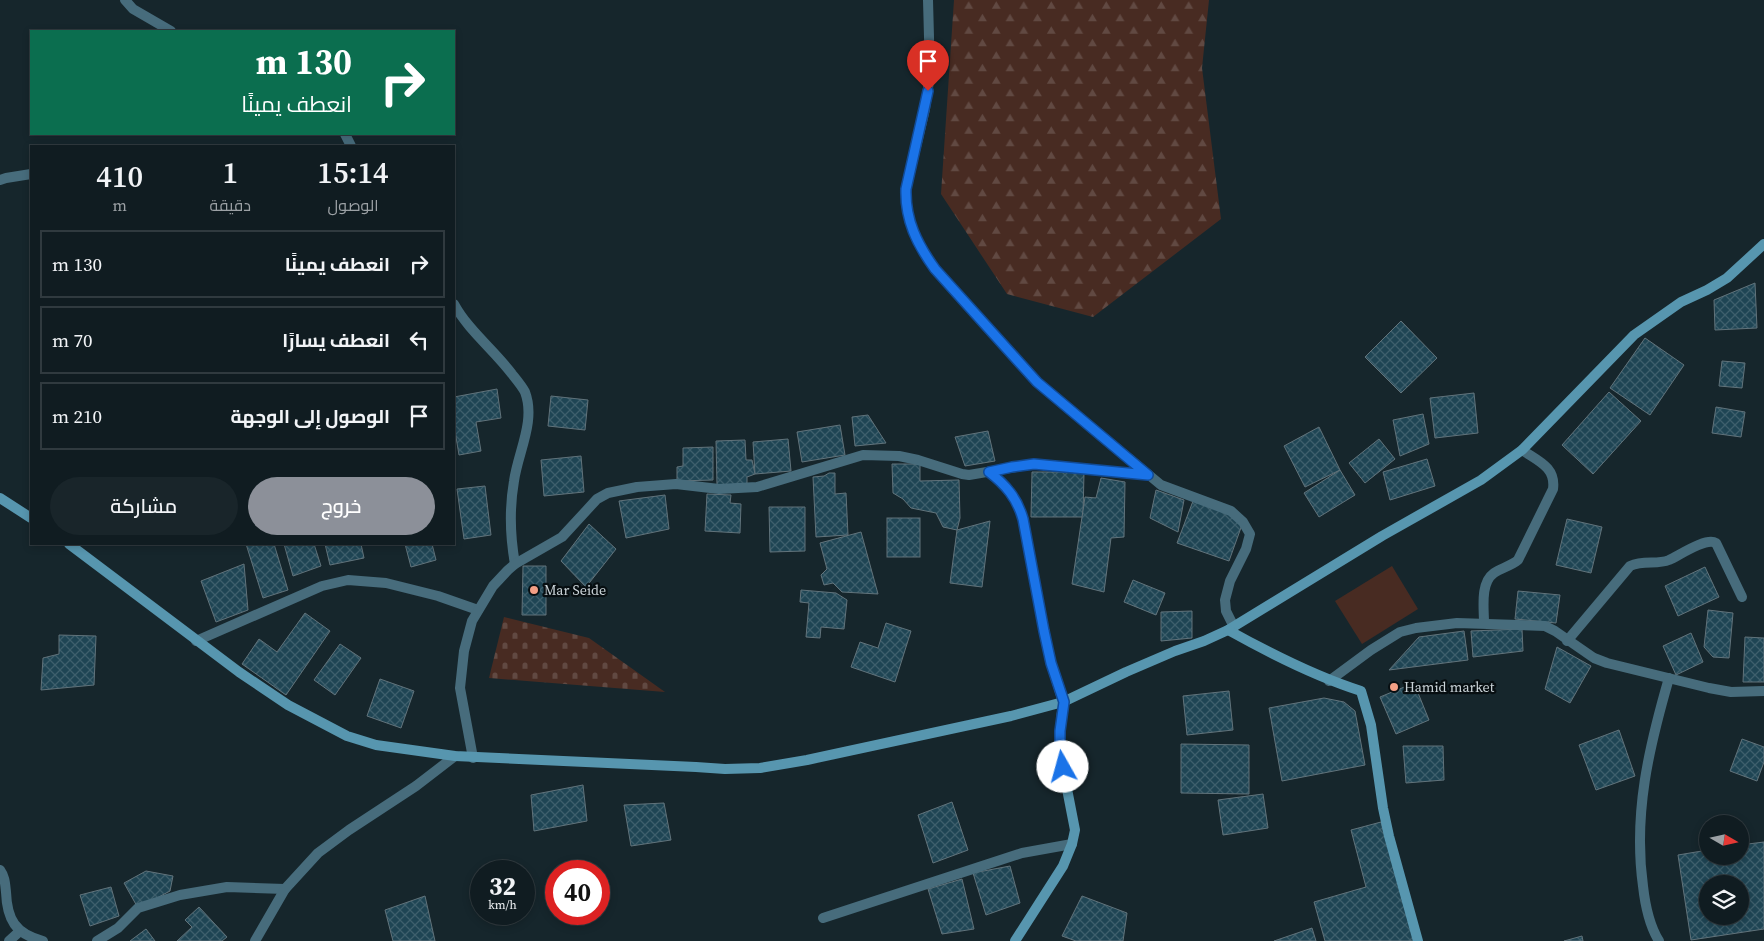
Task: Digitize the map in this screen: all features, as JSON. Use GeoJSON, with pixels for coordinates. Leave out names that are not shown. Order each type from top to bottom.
{"type":"FeatureCollection","features":[{"type":"Feature","properties":{"kind":"main road"},"geometry":{"type":"LineString","coordinates":[[70,545],[196,641],[288,705],[347,736],[376,745],[473,758],[696,766],[725,769],[760,768],[807,760],[1010,716],[1064,702],[1126,672],[1204,641],[1231,628],[1382,536],[1481,480],[1522,450],[1634,334],[1681,302],[1708,290],[1726,278],[1764,244]]}},
{"type":"Feature","properties":{"kind":"main road"},"geometry":{"type":"LineString","coordinates":[[0,498],[30,517]]}},
{"type":"Feature","properties":{"kind":"main road"},"geometry":{"type":"LineString","coordinates":[[1231,628],[1300,668],[1329,681],[1361,691],[1371,725],[1389,836],[1418,941]]}},
{"type":"Feature","properties":{"kind":"main road"},"geometry":{"type":"LineString","coordinates":[[1015,941],[1063,866],[1072,844],[1075,830],[1060,753],[1060,731],[1064,702]]}},
{"type":"Feature","properties":{"kind":"street"},"geometry":{"type":"LineString","coordinates":[[125,0],[133,10],[169,30]]}},
{"type":"Feature","properties":{"kind":"street"},"geometry":{"type":"LineString","coordinates":[[928,0],[930,74],[925,109],[906,189],[907,215],[922,250],[935,269],[1037,382],[1160,485],[1231,511],[1247,528],[1250,534],[1246,549],[1230,581],[1225,600],[1231,628]]}},
{"type":"Feature","properties":{"kind":"street"},"geometry":{"type":"LineString","coordinates":[[0,180],[30,174]]}},
{"type":"Feature","properties":{"kind":"street"},"geometry":{"type":"LineString","coordinates":[[455,306],[459,314],[504,363],[525,392],[529,412],[527,428],[513,482],[510,516],[510,537],[515,564]]}},
{"type":"Feature","properties":{"kind":"street"},"geometry":{"type":"LineString","coordinates":[[1484,623],[1485,587],[1488,580],[1493,574],[1511,566],[1518,560],[1553,489],[1554,479],[1551,472],[1522,450]]}},
{"type":"Feature","properties":{"kind":"street"},"geometry":{"type":"LineString","coordinates":[[473,758],[460,688],[464,651],[472,621],[493,586],[515,564],[562,537],[597,500],[608,494],[637,486],[676,484],[719,489],[757,487],[864,455],[899,456],[962,474],[989,472],[1034,464],[1148,475]]}},
{"type":"Feature","properties":{"kind":"street"},"geometry":{"type":"LineString","coordinates":[[989,472],[1003,482],[1019,506],[1051,663],[1064,702]]}},
{"type":"Feature","properties":{"kind":"street"},"geometry":{"type":"LineString","coordinates":[[1567,641],[1630,566],[1644,562],[1666,561],[1708,541],[1716,543],[1742,597]]}},
{"type":"Feature","properties":{"kind":"street"},"geometry":{"type":"LineString","coordinates":[[196,641],[322,586],[348,580],[396,586],[438,596],[478,610]]}},
{"type":"Feature","properties":{"kind":"street"},"geometry":{"type":"LineString","coordinates":[[1329,681],[1400,632],[1440,625],[1484,623],[1545,626],[1594,658],[1628,668],[1732,692],[1764,691]]}},
{"type":"Feature","properties":{"kind":"street"},"geometry":{"type":"LineString","coordinates":[[1660,941],[1648,915],[1644,896],[1639,844],[1639,816],[1648,761],[1669,678]]}},
{"type":"Feature","properties":{"kind":"street"},"geometry":{"type":"LineString","coordinates":[[255,941],[284,889],[318,853],[416,786],[455,756]]}},
{"type":"Feature","properties":{"kind":"street"},"geometry":{"type":"LineString","coordinates":[[823,918],[1022,853],[1072,844]]}},
{"type":"Feature","properties":{"kind":"street"},"geometry":{"type":"LineString","coordinates":[[0,870],[5,877],[8,914],[14,925],[28,936],[43,941]]}},
{"type":"Feature","properties":{"kind":"street"},"geometry":{"type":"LineString","coordinates":[[97,941],[118,928],[138,908],[180,895],[227,887],[284,889]]}},
{"type":"Feature","properties":{"kind":"street"},"geometry":{"type":"LineString","coordinates":[[9,941],[20,931]]}},
{"type":"Feature","properties":{"kind":"green space"},"geometry":{"type":"Polygon","coordinates":[[[954,0],[1209,0],[1202,68],[1221,219],[1093,317],[1007,294],[941,194],[954,0]]]}},
{"type":"Feature","properties":{"kind":"green space"},"geometry":{"type":"Polygon","coordinates":[[[1392,566],[1418,609],[1362,644],[1335,601],[1392,566]]]}},
{"type":"Feature","properties":{"kind":"green space"},"geometry":{"type":"Polygon","coordinates":[[[504,617],[589,638],[665,692],[489,678],[504,617]]]}},
{"type":"Feature","properties":{"kind":"building"},"geometry":{"type":"Polygon","coordinates":[[[1755,283],[1757,328],[1715,330],[1714,300],[1755,283]]]}},
{"type":"Feature","properties":{"kind":"building"},"geometry":{"type":"Polygon","coordinates":[[[1401,321],[1437,358],[1401,393],[1365,357],[1401,321]]]}},
{"type":"Feature","properties":{"kind":"building"},"geometry":{"type":"Polygon","coordinates":[[[1645,338],[1684,365],[1650,415],[1610,388],[1645,338]]]}},
{"type":"Feature","properties":{"kind":"building"},"geometry":{"type":"Polygon","coordinates":[[[1722,361],[1745,363],[1742,388],[1719,386],[1722,361]]]}},
{"type":"Feature","properties":{"kind":"building"},"geometry":{"type":"Polygon","coordinates":[[[497,389],[501,418],[476,422],[481,451],[459,455],[455,431],[455,397],[497,389]]]}},
{"type":"Feature","properties":{"kind":"building"},"geometry":{"type":"Polygon","coordinates":[[[1609,392],[1641,421],[1593,474],[1562,445],[1609,392]]]}},
{"type":"Feature","properties":{"kind":"building"},"geometry":{"type":"Polygon","coordinates":[[[1474,393],[1478,433],[1435,438],[1430,398],[1474,393]]]}},
{"type":"Feature","properties":{"kind":"building"},"geometry":{"type":"Polygon","coordinates":[[[551,396],[588,400],[585,430],[548,426],[551,396]]]}},
{"type":"Feature","properties":{"kind":"building"},"geometry":{"type":"Polygon","coordinates":[[[1716,407],[1745,412],[1741,437],[1712,433],[1716,407]]]}},
{"type":"Feature","properties":{"kind":"building"},"geometry":{"type":"Polygon","coordinates":[[[1423,414],[1429,444],[1400,456],[1393,420],[1423,414]]]}},
{"type":"Feature","properties":{"kind":"building"},"geometry":{"type":"Polygon","coordinates":[[[868,415],[886,443],[855,446],[852,417],[868,415]]]}},
{"type":"Feature","properties":{"kind":"building"},"geometry":{"type":"Polygon","coordinates":[[[840,425],[845,455],[802,462],[797,432],[840,425]]]}},
{"type":"Feature","properties":{"kind":"building"},"geometry":{"type":"Polygon","coordinates":[[[1319,427],[1340,470],[1305,487],[1284,446],[1319,427]]]}},
{"type":"Feature","properties":{"kind":"building"},"geometry":{"type":"Polygon","coordinates":[[[988,431],[995,461],[965,466],[955,437],[988,431]]]}},
{"type":"Feature","properties":{"kind":"building"},"geometry":{"type":"Polygon","coordinates":[[[788,439],[791,471],[755,474],[753,442],[788,439]]]}},
{"type":"Feature","properties":{"kind":"building"},"geometry":{"type":"Polygon","coordinates":[[[1379,439],[1395,459],[1365,483],[1349,463],[1379,439]]]}},
{"type":"Feature","properties":{"kind":"building"},"geometry":{"type":"Polygon","coordinates":[[[745,440],[746,460],[752,460],[755,474],[747,477],[747,484],[717,485],[716,441],[745,440]]]}},
{"type":"Feature","properties":{"kind":"building"},"geometry":{"type":"Polygon","coordinates":[[[713,447],[713,480],[677,481],[677,467],[683,466],[683,448],[713,447]]]}},
{"type":"Feature","properties":{"kind":"building"},"geometry":{"type":"Polygon","coordinates":[[[581,456],[584,492],[544,496],[541,460],[581,456]]]}},
{"type":"Feature","properties":{"kind":"building"},"geometry":{"type":"Polygon","coordinates":[[[1427,459],[1435,486],[1390,500],[1383,472],[1427,459]]]}},
{"type":"Feature","properties":{"kind":"building"},"geometry":{"type":"Polygon","coordinates":[[[892,464],[920,464],[920,481],[959,480],[960,518],[957,530],[943,527],[936,513],[911,508],[903,499],[893,493],[892,464]]]}},
{"type":"Feature","properties":{"kind":"building"},"geometry":{"type":"Polygon","coordinates":[[[1340,470],[1355,495],[1319,517],[1304,493],[1340,470]]]}},
{"type":"Feature","properties":{"kind":"building"},"geometry":{"type":"Polygon","coordinates":[[[1032,472],[1084,472],[1083,517],[1031,517],[1032,472]]]}},
{"type":"Feature","properties":{"kind":"building"},"geometry":{"type":"Polygon","coordinates":[[[829,473],[835,473],[835,494],[846,493],[848,535],[816,537],[813,477],[824,476],[829,473]]]}},
{"type":"Feature","properties":{"kind":"building"},"geometry":{"type":"Polygon","coordinates":[[[1101,478],[1125,482],[1124,537],[1111,538],[1104,592],[1072,584],[1085,497],[1096,498],[1101,478]]]}},
{"type":"Feature","properties":{"kind":"building"},"geometry":{"type":"Polygon","coordinates":[[[485,486],[491,535],[464,539],[457,489],[485,486]]]}},
{"type":"Feature","properties":{"kind":"building"},"geometry":{"type":"Polygon","coordinates":[[[1156,490],[1184,500],[1178,532],[1150,518],[1156,490]]]}},
{"type":"Feature","properties":{"kind":"building"},"geometry":{"type":"Polygon","coordinates":[[[707,494],[731,495],[730,503],[741,504],[740,533],[705,531],[707,494]]]}},
{"type":"Feature","properties":{"kind":"building"},"geometry":{"type":"Polygon","coordinates":[[[665,495],[669,529],[626,538],[619,501],[665,495]]]}},
{"type":"Feature","properties":{"kind":"building"},"geometry":{"type":"Polygon","coordinates":[[[1193,501],[1238,517],[1243,522],[1229,561],[1177,543],[1193,501]]]}},
{"type":"Feature","properties":{"kind":"building"},"geometry":{"type":"Polygon","coordinates":[[[769,507],[805,507],[805,551],[770,552],[769,507]]]}},
{"type":"Feature","properties":{"kind":"building"},"geometry":{"type":"Polygon","coordinates":[[[887,518],[920,518],[920,557],[887,557],[887,518]]]}},
{"type":"Feature","properties":{"kind":"building"},"geometry":{"type":"Polygon","coordinates":[[[1567,519],[1602,527],[1591,573],[1556,565],[1567,519]]]}},
{"type":"Feature","properties":{"kind":"building"},"geometry":{"type":"Polygon","coordinates":[[[990,521],[982,587],[950,583],[957,530],[990,521]]]}},
{"type":"Feature","properties":{"kind":"building"},"geometry":{"type":"Polygon","coordinates":[[[589,524],[616,549],[586,587],[561,561],[589,524]]]}},
{"type":"Feature","properties":{"kind":"building"},"geometry":{"type":"Polygon","coordinates":[[[861,532],[878,594],[842,592],[833,583],[824,585],[821,575],[827,569],[820,543],[861,532]]]}},
{"type":"Feature","properties":{"kind":"building"},"geometry":{"type":"Polygon","coordinates":[[[246,545],[274,545],[288,590],[263,598],[246,545]]]}},
{"type":"Feature","properties":{"kind":"building"},"geometry":{"type":"Polygon","coordinates":[[[284,545],[314,545],[321,566],[293,576],[284,545]]]}},
{"type":"Feature","properties":{"kind":"building"},"geometry":{"type":"Polygon","coordinates":[[[325,545],[361,545],[364,558],[330,565],[325,545]]]}},
{"type":"Feature","properties":{"kind":"building"},"geometry":{"type":"Polygon","coordinates":[[[405,545],[432,545],[436,560],[411,567],[405,545]]]}},
{"type":"Feature","properties":{"kind":"building"},"geometry":{"type":"Polygon","coordinates":[[[244,564],[248,610],[216,622],[201,581],[244,564]]]}},
{"type":"Feature","properties":{"kind":"building","name":"Mar Seide"},"geometry":{"type":"Polygon","coordinates":[[[523,566],[546,566],[546,615],[522,615],[523,566]]]}},
{"type":"Feature","properties":{"kind":"building"},"geometry":{"type":"Polygon","coordinates":[[[1705,567],[1719,597],[1678,616],[1665,586],[1705,567]]]}},
{"type":"Feature","properties":{"kind":"building"},"geometry":{"type":"Polygon","coordinates":[[[1133,580],[1165,593],[1156,615],[1124,602],[1133,580]]]}},
{"type":"Feature","properties":{"kind":"building"},"geometry":{"type":"Polygon","coordinates":[[[801,590],[836,593],[847,600],[844,629],[821,627],[820,638],[806,637],[809,603],[800,602],[801,590]]]}},
{"type":"Feature","properties":{"kind":"building"},"geometry":{"type":"Polygon","coordinates":[[[1518,591],[1560,595],[1556,623],[1515,619],[1518,591]]]}},
{"type":"Feature","properties":{"kind":"building"},"geometry":{"type":"Polygon","coordinates":[[[1708,610],[1733,613],[1729,658],[1713,657],[1704,647],[1708,610]]]}},
{"type":"Feature","properties":{"kind":"building"},"geometry":{"type":"Polygon","coordinates":[[[1192,611],[1192,638],[1161,641],[1161,612],[1192,611]]]}},
{"type":"Feature","properties":{"kind":"building"},"geometry":{"type":"Polygon","coordinates":[[[305,613],[330,631],[286,695],[242,664],[259,639],[277,652],[305,613]]]}},
{"type":"Feature","properties":{"kind":"building"},"geometry":{"type":"Polygon","coordinates":[[[886,623],[911,631],[895,682],[851,667],[860,642],[878,648],[886,623]]]}},
{"type":"Feature","properties":{"kind":"building"},"geometry":{"type":"Polygon","coordinates":[[[1522,629],[1523,651],[1473,657],[1471,631],[1522,629]]]}},
{"type":"Feature","properties":{"kind":"building"},"geometry":{"type":"Polygon","coordinates":[[[1464,631],[1468,660],[1389,670],[1419,637],[1464,631]]]}},
{"type":"Feature","properties":{"kind":"building"},"geometry":{"type":"Polygon","coordinates":[[[1691,633],[1703,662],[1676,675],[1663,646],[1691,633]]]}},
{"type":"Feature","properties":{"kind":"building"},"geometry":{"type":"Polygon","coordinates":[[[59,635],[96,636],[94,685],[41,690],[43,658],[59,654],[59,635]]]}},
{"type":"Feature","properties":{"kind":"building"},"geometry":{"type":"Polygon","coordinates":[[[1745,637],[1764,638],[1764,682],[1743,682],[1745,637]]]}},
{"type":"Feature","properties":{"kind":"building"},"geometry":{"type":"Polygon","coordinates":[[[340,644],[361,658],[335,695],[314,680],[340,644]]]}},
{"type":"Feature","properties":{"kind":"building"},"geometry":{"type":"Polygon","coordinates":[[[1557,647],[1591,666],[1570,703],[1545,689],[1557,647]]]}},
{"type":"Feature","properties":{"kind":"building"},"geometry":{"type":"Polygon","coordinates":[[[380,679],[414,691],[401,728],[367,716],[380,679]]]}},
{"type":"Feature","properties":{"kind":"building"},"geometry":{"type":"Polygon","coordinates":[[[1414,683],[1429,720],[1396,734],[1380,697],[1414,683]]]}},
{"type":"Feature","properties":{"kind":"building"},"geometry":{"type":"Polygon","coordinates":[[[1229,691],[1233,730],[1187,735],[1183,696],[1229,691]]]}},
{"type":"Feature","properties":{"kind":"building"},"geometry":{"type":"Polygon","coordinates":[[[1324,698],[1344,702],[1355,711],[1365,765],[1282,781],[1269,708],[1324,698]]]}},
{"type":"Feature","properties":{"kind":"building"},"geometry":{"type":"Polygon","coordinates":[[[1619,730],[1635,776],[1596,790],[1579,745],[1619,730]]]}},
{"type":"Feature","properties":{"kind":"building"},"geometry":{"type":"Polygon","coordinates":[[[1742,739],[1764,747],[1764,762],[1757,781],[1730,771],[1742,739]]]}},
{"type":"Feature","properties":{"kind":"building"},"geometry":{"type":"Polygon","coordinates":[[[1181,744],[1249,745],[1249,794],[1181,793],[1181,744]]]}},
{"type":"Feature","properties":{"kind":"building"},"geometry":{"type":"Polygon","coordinates":[[[1403,746],[1443,746],[1444,780],[1406,783],[1403,746]]]}},
{"type":"Feature","properties":{"kind":"building"},"geometry":{"type":"Polygon","coordinates":[[[583,785],[587,821],[534,831],[531,795],[583,785]]]}},
{"type":"Feature","properties":{"kind":"building"},"geometry":{"type":"Polygon","coordinates":[[[1263,794],[1268,828],[1223,835],[1218,800],[1263,794]]]}},
{"type":"Feature","properties":{"kind":"building"},"geometry":{"type":"Polygon","coordinates":[[[952,802],[968,850],[933,863],[918,815],[952,802]]]}},
{"type":"Feature","properties":{"kind":"building"},"geometry":{"type":"Polygon","coordinates":[[[664,803],[671,840],[631,846],[624,805],[664,803]]]}},
{"type":"Feature","properties":{"kind":"building"},"geometry":{"type":"Polygon","coordinates":[[[1381,822],[1414,941],[1325,941],[1314,902],[1366,887],[1351,830],[1381,822]]]}},
{"type":"Feature","properties":{"kind":"building"},"geometry":{"type":"Polygon","coordinates":[[[1764,842],[1764,929],[1691,940],[1678,855],[1699,852],[1699,865],[1749,865],[1749,844],[1764,842]]]}},
{"type":"Feature","properties":{"kind":"building"},"geometry":{"type":"Polygon","coordinates":[[[1010,866],[1020,903],[986,915],[973,873],[1010,866]]]}},
{"type":"Feature","properties":{"kind":"building"},"geometry":{"type":"Polygon","coordinates":[[[146,871],[173,876],[170,891],[138,908],[124,883],[146,871]]]}},
{"type":"Feature","properties":{"kind":"building"},"geometry":{"type":"Polygon","coordinates":[[[962,879],[974,929],[942,934],[928,889],[962,879]]]}},
{"type":"Feature","properties":{"kind":"building"},"geometry":{"type":"Polygon","coordinates":[[[111,887],[119,916],[90,926],[80,895],[111,887]]]}},
{"type":"Feature","properties":{"kind":"building"},"geometry":{"type":"Polygon","coordinates":[[[425,896],[435,941],[393,941],[385,910],[425,896]]]}},
{"type":"Feature","properties":{"kind":"building"},"geometry":{"type":"Polygon","coordinates":[[[1082,896],[1127,913],[1123,941],[1076,941],[1062,936],[1082,896]]]}},
{"type":"Feature","properties":{"kind":"building"},"geometry":{"type":"Polygon","coordinates":[[[199,907],[227,937],[222,941],[177,941],[192,927],[185,920],[199,907]]]}},
{"type":"Feature","properties":{"kind":"building"},"geometry":{"type":"Polygon","coordinates":[[[1312,928],[1316,941],[1274,941],[1312,928]]]}},
{"type":"Feature","properties":{"kind":"building"},"geometry":{"type":"Polygon","coordinates":[[[146,929],[155,941],[130,941],[146,929]]]}},
{"type":"Feature","properties":{"kind":"building"},"geometry":{"type":"Polygon","coordinates":[[[1582,936],[1583,941],[1564,941],[1582,936]]]}},
{"type":"Feature","properties":{"kind":"place","name":"Mar Seide"},"geometry":{"type":"Point","coordinates":[534,590]}},
{"type":"Feature","properties":{"kind":"place","name":"Hamid market"},"geometry":{"type":"Point","coordinates":[1394,687]}},
{"type":"Feature","properties":{"kind":"route"},"geometry":{"type":"LineString","coordinates":[[928,91],[906,189],[907,215],[922,250],[935,269],[1037,382],[1148,475],[1034,464],[989,472],[1003,482],[1015,498],[1023,519],[1051,663],[1064,702],[1060,731],[1060,753],[1063,767]]}}]}
